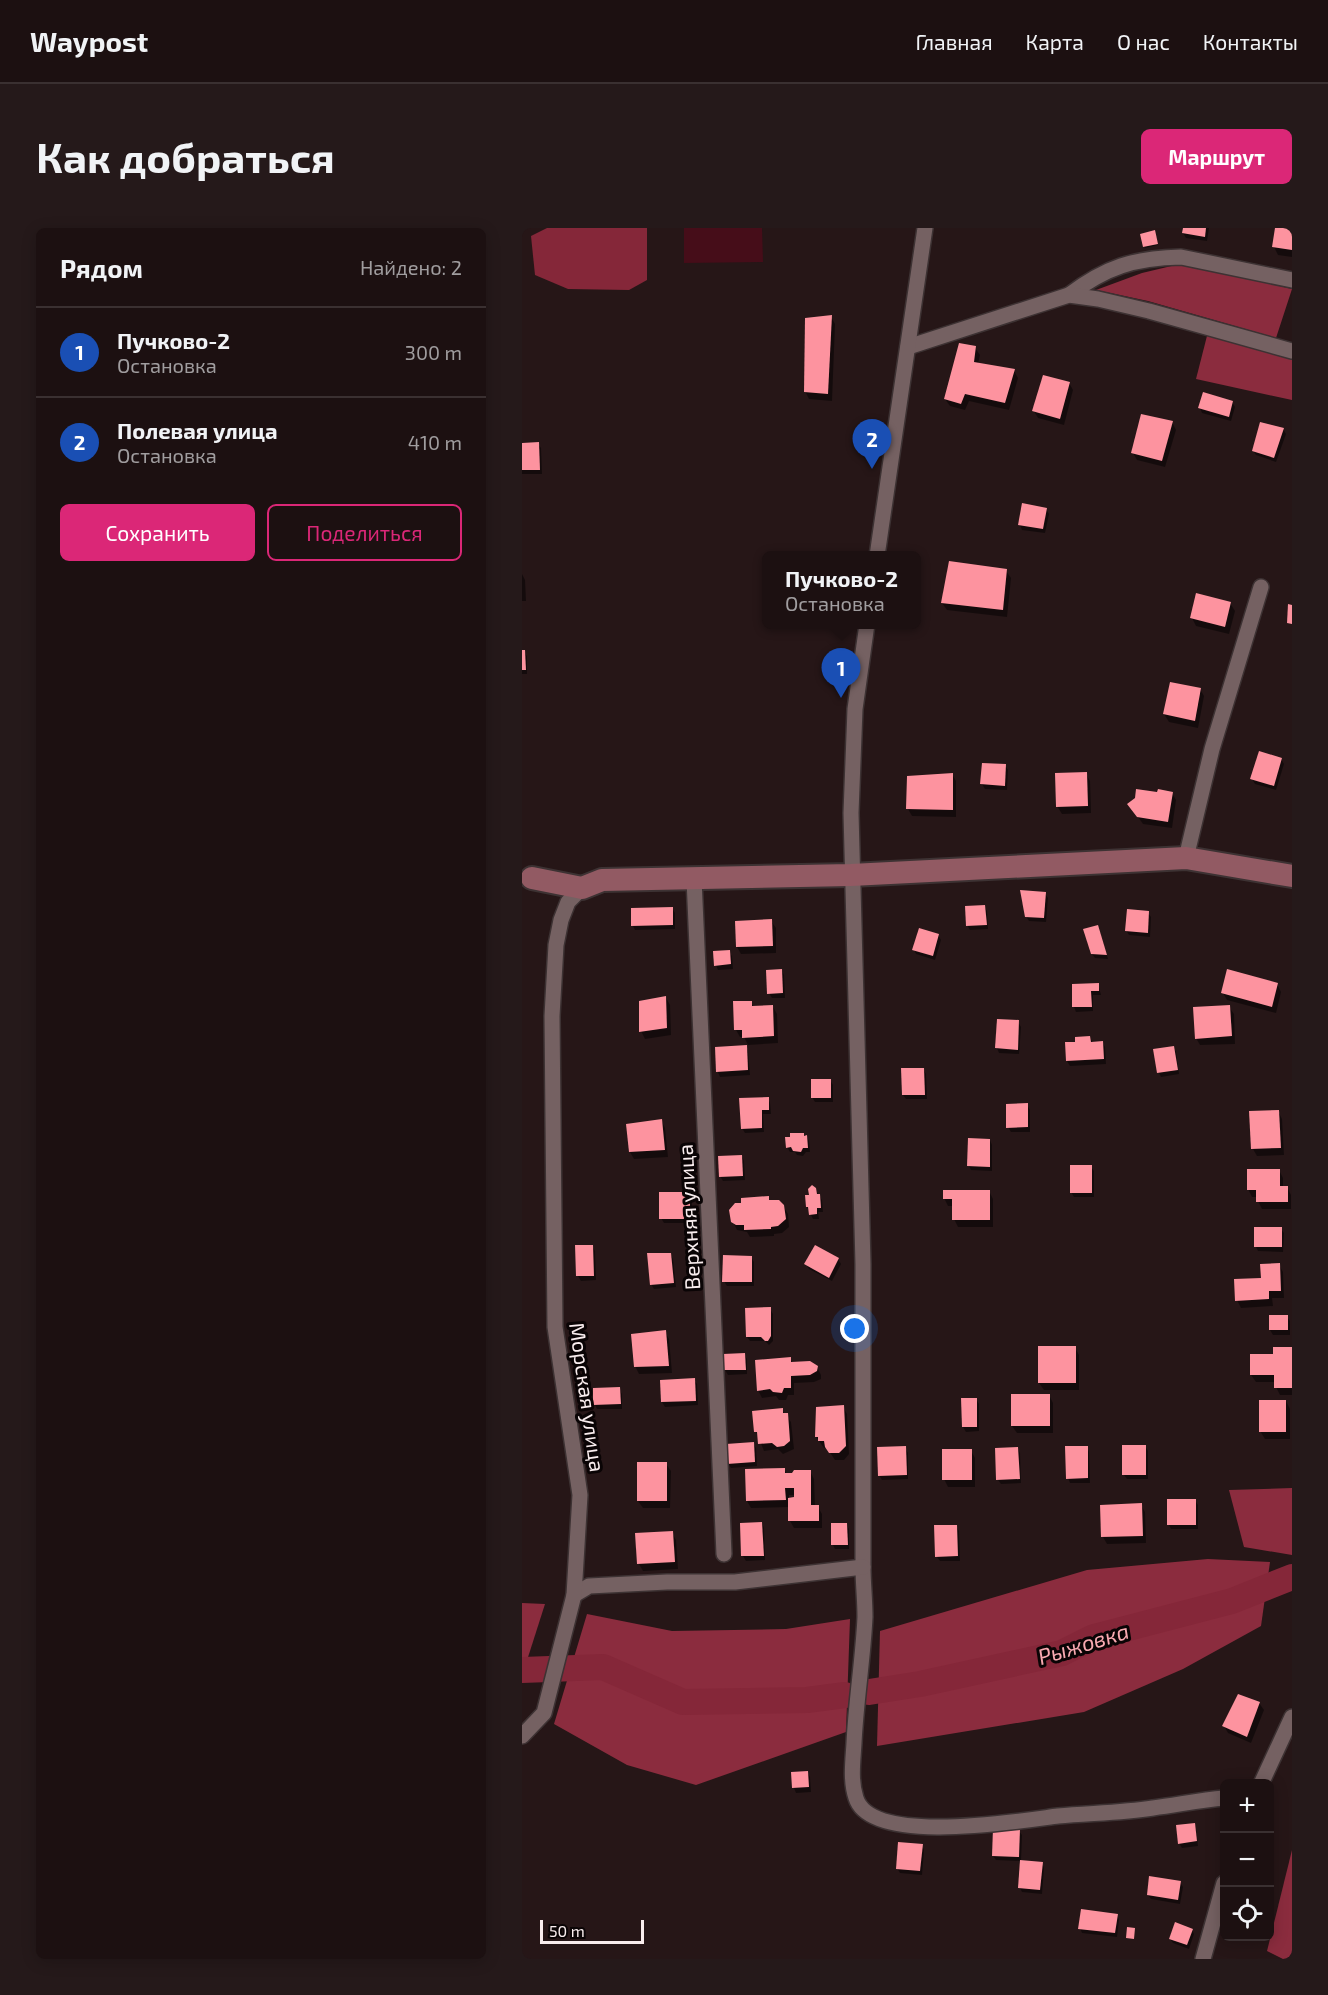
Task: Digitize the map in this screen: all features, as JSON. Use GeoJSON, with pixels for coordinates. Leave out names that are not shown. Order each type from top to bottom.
{"type":"FeatureCollection","features":[{"type":"Feature","properties":{"kind":"street"},"geometry":{"type":"LineString","coordinates":[[878,551],[925,228]]}},
{"type":"Feature","properties":{"kind":"street"},"geometry":{"type":"LineString","coordinates":[[908,347],[1069,295],[1105,271],[1141,261],[1181,257],[1292,280]]}},
{"type":"Feature","properties":{"kind":"street"},"geometry":{"type":"LineString","coordinates":[[1069,295],[1149,311],[1292,351]]}},
{"type":"Feature","properties":{"kind":"street"},"geometry":{"type":"LineString","coordinates":[[1186,858],[1212,749],[1260,587]]}},
{"type":"Feature","properties":{"kind":"street"},"geometry":{"type":"LineString","coordinates":[[866,629],[855,709],[851,813],[863,1264],[865,1616],[856,1700],[852,1772],[856,1798],[862,1810],[878,1819],[936,1827],[972,1827],[1058,1816],[1151,1809],[1220,1798]]}},
{"type":"Feature","properties":{"kind":"street"},"geometry":{"type":"LineString","coordinates":[[527,878],[582,888],[602,880],[851,875],[1186,858],[1292,876]]}},
{"type":"Feature","properties":{"kind":"street","name":"Верхняя улица"},"geometry":{"type":"LineString","coordinates":[[694,879],[724,1554]]}},
{"type":"Feature","properties":{"kind":"street","name":"Морская улица"},"geometry":{"type":"LineString","coordinates":[[522,1736],[544,1713],[574,1595],[580,1495],[555,1327],[552,1016],[556,945],[561,920],[568,902],[582,888]]}},
{"type":"Feature","properties":{"kind":"street"},"geometry":{"type":"LineString","coordinates":[[574,1595],[589,1586],[667,1582],[735,1582],[863,1567]]}},
{"type":"Feature","properties":{"kind":"street"},"geometry":{"type":"LineString","coordinates":[[1263,1779],[1292,1717]]}},
{"type":"Feature","properties":{"kind":"street"},"geometry":{"type":"LineString","coordinates":[[1203,1959],[1223,1887]]}},
{"type":"Feature","properties":{"kind":"shaded area"},"geometry":{"type":"Polygon","coordinates":[[[547,228],[647,228],[647,280],[629,290],[568,289],[535,275],[531,236],[547,228]]]}},
{"type":"Feature","properties":{"kind":"shaded area"},"geometry":{"type":"Polygon","coordinates":[[[684,228],[762,228],[763,262],[684,263],[684,228]]]}},
{"type":"Feature","properties":{"kind":"shaded area"},"geometry":{"type":"Polygon","coordinates":[[[1184,263],[1292,289],[1276,338],[1148,301],[1096,290],[1142,273],[1184,263]]]}},
{"type":"Feature","properties":{"kind":"shaded area"},"geometry":{"type":"Polygon","coordinates":[[[1208,332],[1292,357],[1292,400],[1196,379],[1208,332]]]}},
{"type":"Feature","properties":{"kind":"shaded area"},"geometry":{"type":"Polygon","coordinates":[[[1292,1488],[1292,1555],[1244,1547],[1229,1490],[1292,1488]]]}},
{"type":"Feature","properties":{"kind":"shaded area"},"geometry":{"type":"Polygon","coordinates":[[[1208,1559],[1270,1562],[1261,1626],[1183,1669],[1084,1712],[877,1746],[880,1631],[1087,1570],[1208,1559]]]}},
{"type":"Feature","properties":{"kind":"shaded area"},"geometry":{"type":"Polygon","coordinates":[[[522,1603],[545,1604],[522,1676],[522,1603]]]}},
{"type":"Feature","properties":{"kind":"shaded area"},"geometry":{"type":"Polygon","coordinates":[[[587,1614],[672,1631],[786,1629],[850,1619],[846,1732],[696,1785],[627,1765],[554,1724],[587,1614]]]}},
{"type":"Feature","properties":{"kind":"shaded area"},"geometry":{"type":"Polygon","coordinates":[[[1292,1850],[1292,1959],[1283,1959],[1267,1951],[1269,1941],[1274,1941],[1274,1923],[1292,1850]]]}},
{"type":"Feature","properties":{"kind":"building"},"geometry":{"type":"Polygon","coordinates":[[[1183,228],[1206,228],[1205,237],[1182,233],[1183,228]]]}},
{"type":"Feature","properties":{"kind":"building"},"geometry":{"type":"Polygon","coordinates":[[[1275,228],[1292,228],[1292,250],[1272,247],[1275,228]]]}},
{"type":"Feature","properties":{"kind":"building"},"geometry":{"type":"Polygon","coordinates":[[[1155,230],[1158,244],[1143,247],[1140,234],[1155,230]]]}},
{"type":"Feature","properties":{"kind":"building"},"geometry":{"type":"Polygon","coordinates":[[[832,315],[828,394],[804,392],[805,318],[832,315]]]}},
{"type":"Feature","properties":{"kind":"building"},"geometry":{"type":"Polygon","coordinates":[[[959,343],[976,346],[974,362],[1015,369],[1005,403],[965,394],[961,404],[944,399],[959,343]]]}},
{"type":"Feature","properties":{"kind":"building"},"geometry":{"type":"Polygon","coordinates":[[[1043,375],[1070,382],[1060,419],[1032,411],[1043,375]]]}},
{"type":"Feature","properties":{"kind":"building"},"geometry":{"type":"Polygon","coordinates":[[[1203,392],[1233,401],[1229,417],[1198,408],[1203,392]]]}},
{"type":"Feature","properties":{"kind":"building"},"geometry":{"type":"Polygon","coordinates":[[[1141,414],[1173,421],[1162,461],[1131,453],[1141,414]]]}},
{"type":"Feature","properties":{"kind":"building"},"geometry":{"type":"Polygon","coordinates":[[[1260,422],[1284,428],[1274,458],[1252,451],[1260,422]]]}},
{"type":"Feature","properties":{"kind":"building"},"geometry":{"type":"Polygon","coordinates":[[[539,442],[540,470],[522,470],[522,443],[539,442]]]}},
{"type":"Feature","properties":{"kind":"building"},"geometry":{"type":"Polygon","coordinates":[[[1022,503],[1047,508],[1043,529],[1018,525],[1022,503]]]}},
{"type":"Feature","properties":{"kind":"building"},"geometry":{"type":"Polygon","coordinates":[[[949,561],[1007,569],[1003,610],[941,603],[949,561]]]}},
{"type":"Feature","properties":{"kind":"building"},"geometry":{"type":"Polygon","coordinates":[[[1196,593],[1231,602],[1225,627],[1190,618],[1196,593]]]}},
{"type":"Feature","properties":{"kind":"building"},"geometry":{"type":"Polygon","coordinates":[[[1288,604],[1292,605],[1292,624],[1287,623],[1288,604]]]}},
{"type":"Feature","properties":{"kind":"building"},"geometry":{"type":"Polygon","coordinates":[[[522,650],[525,650],[526,670],[522,670],[522,650]]]}},
{"type":"Feature","properties":{"kind":"building"},"geometry":{"type":"Polygon","coordinates":[[[1170,682],[1201,688],[1195,721],[1163,714],[1170,682]]]}},
{"type":"Feature","properties":{"kind":"building"},"geometry":{"type":"Polygon","coordinates":[[[1259,751],[1282,758],[1274,786],[1250,779],[1259,751]]]}},
{"type":"Feature","properties":{"kind":"building"},"geometry":{"type":"Polygon","coordinates":[[[982,763],[1006,764],[1005,786],[980,784],[982,763]]]}},
{"type":"Feature","properties":{"kind":"building"},"geometry":{"type":"Polygon","coordinates":[[[1087,772],[1088,806],[1056,807],[1055,773],[1087,772]]]}},
{"type":"Feature","properties":{"kind":"building"},"geometry":{"type":"Polygon","coordinates":[[[953,773],[953,810],[906,809],[907,776],[953,773]]]}},
{"type":"Feature","properties":{"kind":"building"},"geometry":{"type":"Polygon","coordinates":[[[1136,789],[1173,792],[1168,822],[1137,817],[1127,804],[1135,798],[1136,789]]]}},
{"type":"Feature","properties":{"kind":"building"},"geometry":{"type":"Polygon","coordinates":[[[1020,890],[1046,892],[1044,918],[1025,917],[1020,890]]]}},
{"type":"Feature","properties":{"kind":"building"},"geometry":{"type":"Polygon","coordinates":[[[985,905],[987,925],[966,926],[965,906],[985,905]]]}},
{"type":"Feature","properties":{"kind":"building"},"geometry":{"type":"Polygon","coordinates":[[[673,907],[673,925],[631,926],[631,908],[673,907]]]}},
{"type":"Feature","properties":{"kind":"building"},"geometry":{"type":"Polygon","coordinates":[[[1127,909],[1149,911],[1148,933],[1125,931],[1127,909]]]}},
{"type":"Feature","properties":{"kind":"building"},"geometry":{"type":"Polygon","coordinates":[[[772,919],[773,946],[736,947],[735,921],[772,919]]]}},
{"type":"Feature","properties":{"kind":"building"},"geometry":{"type":"Polygon","coordinates":[[[1098,925],[1107,955],[1091,954],[1083,929],[1098,925]]]}},
{"type":"Feature","properties":{"kind":"building"},"geometry":{"type":"Polygon","coordinates":[[[919,928],[939,934],[933,956],[912,950],[919,928]]]}},
{"type":"Feature","properties":{"kind":"building"},"geometry":{"type":"Polygon","coordinates":[[[730,950],[731,964],[714,966],[713,951],[730,950]]]}},
{"type":"Feature","properties":{"kind":"building"},"geometry":{"type":"Polygon","coordinates":[[[782,969],[783,993],[767,994],[766,970],[782,969]]]}},
{"type":"Feature","properties":{"kind":"building"},"geometry":{"type":"Polygon","coordinates":[[[1227,969],[1278,983],[1272,1007],[1221,993],[1227,969]]]}},
{"type":"Feature","properties":{"kind":"building"},"geometry":{"type":"Polygon","coordinates":[[[1099,983],[1099,991],[1091,991],[1092,1007],[1072,1007],[1072,984],[1099,983]]]}},
{"type":"Feature","properties":{"kind":"building"},"geometry":{"type":"Polygon","coordinates":[[[666,996],[667,1028],[639,1032],[639,1001],[666,996]]]}},
{"type":"Feature","properties":{"kind":"building"},"geometry":{"type":"Polygon","coordinates":[[[733,1001],[752,1001],[752,1006],[773,1005],[774,1036],[742,1038],[742,1030],[734,1030],[733,1001]]]}},
{"type":"Feature","properties":{"kind":"building"},"geometry":{"type":"Polygon","coordinates":[[[1230,1005],[1232,1036],[1195,1039],[1193,1007],[1230,1005]]]}},
{"type":"Feature","properties":{"kind":"building"},"geometry":{"type":"Polygon","coordinates":[[[997,1019],[1019,1020],[1018,1050],[995,1048],[997,1019]]]}},
{"type":"Feature","properties":{"kind":"building"},"geometry":{"type":"Polygon","coordinates":[[[1090,1036],[1091,1042],[1103,1041],[1104,1059],[1066,1061],[1065,1042],[1075,1042],[1075,1037],[1090,1036]]]}},
{"type":"Feature","properties":{"kind":"building"},"geometry":{"type":"Polygon","coordinates":[[[747,1045],[748,1070],[716,1072],[715,1047],[747,1045]]]}},
{"type":"Feature","properties":{"kind":"building"},"geometry":{"type":"Polygon","coordinates":[[[1174,1046],[1178,1070],[1157,1073],[1153,1049],[1174,1046]]]}},
{"type":"Feature","properties":{"kind":"building"},"geometry":{"type":"Polygon","coordinates":[[[901,1068],[924,1068],[925,1095],[902,1095],[901,1068]]]}},
{"type":"Feature","properties":{"kind":"building"},"geometry":{"type":"Polygon","coordinates":[[[811,1079],[831,1079],[831,1098],[811,1098],[811,1079]]]}},
{"type":"Feature","properties":{"kind":"building"},"geometry":{"type":"Polygon","coordinates":[[[769,1097],[769,1110],[762,1110],[762,1128],[741,1129],[739,1098],[769,1097]]]}},
{"type":"Feature","properties":{"kind":"building"},"geometry":{"type":"Polygon","coordinates":[[[1028,1103],[1028,1127],[1006,1128],[1006,1104],[1028,1103]]]}},
{"type":"Feature","properties":{"kind":"building"},"geometry":{"type":"Polygon","coordinates":[[[1279,1110],[1281,1148],[1251,1149],[1249,1111],[1279,1110]]]}},
{"type":"Feature","properties":{"kind":"building"},"geometry":{"type":"Polygon","coordinates":[[[662,1119],[665,1150],[629,1152],[626,1124],[662,1119]]]}},
{"type":"Feature","properties":{"kind":"building"},"geometry":{"type":"Polygon","coordinates":[[[790,1133],[807,1135],[808,1148],[803,1148],[801,1152],[793,1151],[791,1147],[786,1148],[785,1137],[790,1137],[790,1133]]]}},
{"type":"Feature","properties":{"kind":"building"},"geometry":{"type":"Polygon","coordinates":[[[968,1138],[990,1139],[990,1167],[967,1166],[968,1138]]]}},
{"type":"Feature","properties":{"kind":"building"},"geometry":{"type":"Polygon","coordinates":[[[742,1155],[743,1176],[719,1177],[718,1156],[742,1155]]]}},
{"type":"Feature","properties":{"kind":"building"},"geometry":{"type":"Polygon","coordinates":[[[1070,1165],[1092,1165],[1092,1193],[1070,1193],[1070,1165]]]}},
{"type":"Feature","properties":{"kind":"building"},"geometry":{"type":"Polygon","coordinates":[[[1247,1169],[1280,1169],[1280,1186],[1288,1186],[1288,1202],[1256,1202],[1256,1190],[1247,1190],[1247,1169]]]}},
{"type":"Feature","properties":{"kind":"building"},"geometry":{"type":"Polygon","coordinates":[[[812,1185],[816,1188],[817,1194],[820,1194],[821,1208],[817,1208],[817,1214],[809,1215],[805,1195],[809,1195],[808,1189],[812,1185]]]}},
{"type":"Feature","properties":{"kind":"building"},"geometry":{"type":"Polygon","coordinates":[[[943,1190],[990,1190],[990,1220],[952,1220],[952,1199],[943,1199],[943,1190]]]}},
{"type":"Feature","properties":{"kind":"building"},"geometry":{"type":"Polygon","coordinates":[[[659,1192],[690,1192],[690,1219],[659,1219],[659,1192]]]}},
{"type":"Feature","properties":{"kind":"building"},"geometry":{"type":"Polygon","coordinates":[[[769,1196],[769,1200],[779,1200],[784,1205],[786,1219],[778,1226],[771,1227],[771,1229],[744,1230],[744,1225],[731,1222],[729,1210],[735,1203],[741,1203],[741,1198],[769,1196]]]}},
{"type":"Feature","properties":{"kind":"building"},"geometry":{"type":"Polygon","coordinates":[[[1254,1227],[1282,1227],[1282,1247],[1254,1247],[1254,1227]]]}},
{"type":"Feature","properties":{"kind":"building"},"geometry":{"type":"Polygon","coordinates":[[[575,1245],[593,1245],[594,1276],[576,1276],[575,1245]]]}},
{"type":"Feature","properties":{"kind":"building"},"geometry":{"type":"Polygon","coordinates":[[[815,1245],[839,1258],[829,1278],[804,1264],[815,1245]]]}},
{"type":"Feature","properties":{"kind":"building"},"geometry":{"type":"Polygon","coordinates":[[[647,1253],[671,1253],[674,1283],[650,1285],[647,1253]]]}},
{"type":"Feature","properties":{"kind":"building"},"geometry":{"type":"Polygon","coordinates":[[[723,1255],[752,1256],[752,1282],[722,1282],[723,1255]]]}},
{"type":"Feature","properties":{"kind":"building"},"geometry":{"type":"Polygon","coordinates":[[[1280,1263],[1281,1291],[1269,1291],[1269,1299],[1235,1301],[1234,1279],[1261,1278],[1260,1264],[1280,1263]]]}},
{"type":"Feature","properties":{"kind":"building"},"geometry":{"type":"Polygon","coordinates":[[[771,1307],[771,1336],[768,1341],[761,1337],[746,1337],[745,1308],[771,1307]]]}},
{"type":"Feature","properties":{"kind":"building"},"geometry":{"type":"Polygon","coordinates":[[[1269,1315],[1288,1315],[1288,1330],[1269,1330],[1269,1315]]]}},
{"type":"Feature","properties":{"kind":"building"},"geometry":{"type":"Polygon","coordinates":[[[666,1330],[669,1366],[634,1367],[631,1334],[666,1330]]]}},
{"type":"Feature","properties":{"kind":"building"},"geometry":{"type":"Polygon","coordinates":[[[1038,1346],[1076,1346],[1076,1383],[1038,1383],[1038,1346]]]}},
{"type":"Feature","properties":{"kind":"building"},"geometry":{"type":"Polygon","coordinates":[[[1273,1347],[1292,1347],[1292,1388],[1274,1388],[1274,1375],[1250,1375],[1250,1354],[1273,1354],[1273,1347]]]}},
{"type":"Feature","properties":{"kind":"building"},"geometry":{"type":"Polygon","coordinates":[[[745,1353],[746,1370],[723,1370],[723,1354],[745,1353]]]}},
{"type":"Feature","properties":{"kind":"building"},"geometry":{"type":"Polygon","coordinates":[[[791,1357],[791,1362],[810,1361],[818,1366],[817,1371],[810,1375],[791,1376],[791,1388],[784,1388],[782,1393],[773,1392],[770,1389],[757,1391],[755,1360],[791,1357]]]}},
{"type":"Feature","properties":{"kind":"building"},"geometry":{"type":"Polygon","coordinates":[[[695,1378],[696,1401],[661,1402],[660,1380],[695,1378]]]}},
{"type":"Feature","properties":{"kind":"building"},"geometry":{"type":"Polygon","coordinates":[[[620,1387],[621,1404],[593,1405],[593,1388],[620,1387]]]}},
{"type":"Feature","properties":{"kind":"building"},"geometry":{"type":"Polygon","coordinates":[[[1011,1394],[1050,1394],[1050,1426],[1011,1426],[1011,1394]]]}},
{"type":"Feature","properties":{"kind":"building"},"geometry":{"type":"Polygon","coordinates":[[[961,1398],[977,1398],[977,1427],[962,1427],[961,1398]]]}},
{"type":"Feature","properties":{"kind":"building"},"geometry":{"type":"Polygon","coordinates":[[[1259,1400],[1286,1400],[1286,1432],[1259,1432],[1259,1400]]]}},
{"type":"Feature","properties":{"kind":"building"},"geometry":{"type":"Polygon","coordinates":[[[844,1405],[846,1446],[839,1453],[829,1453],[824,1441],[818,1441],[818,1437],[815,1437],[816,1407],[844,1405]]]}},
{"type":"Feature","properties":{"kind":"building"},"geometry":{"type":"Polygon","coordinates":[[[783,1408],[783,1413],[788,1413],[790,1441],[784,1446],[777,1447],[772,1443],[758,1444],[752,1411],[783,1408]]]}},
{"type":"Feature","properties":{"kind":"building"},"geometry":{"type":"Polygon","coordinates":[[[754,1442],[755,1462],[727,1464],[726,1444],[754,1442]]]}},
{"type":"Feature","properties":{"kind":"building"},"geometry":{"type":"Polygon","coordinates":[[[1122,1445],[1146,1445],[1146,1475],[1122,1475],[1122,1445]]]}},
{"type":"Feature","properties":{"kind":"building"},"geometry":{"type":"Polygon","coordinates":[[[906,1446],[907,1475],[878,1476],[877,1447],[906,1446]]]}},
{"type":"Feature","properties":{"kind":"building"},"geometry":{"type":"Polygon","coordinates":[[[1065,1446],[1088,1446],[1088,1478],[1066,1479],[1065,1446]]]}},
{"type":"Feature","properties":{"kind":"building"},"geometry":{"type":"Polygon","coordinates":[[[1018,1447],[1020,1479],[996,1480],[995,1448],[1018,1447]]]}},
{"type":"Feature","properties":{"kind":"building"},"geometry":{"type":"Polygon","coordinates":[[[942,1449],[972,1449],[972,1480],[942,1480],[942,1449]]]}},
{"type":"Feature","properties":{"kind":"building"},"geometry":{"type":"Polygon","coordinates":[[[637,1462],[667,1462],[667,1501],[637,1501],[637,1462]]]}},
{"type":"Feature","properties":{"kind":"building"},"geometry":{"type":"Polygon","coordinates":[[[785,1468],[785,1473],[792,1473],[794,1470],[811,1470],[811,1505],[819,1505],[819,1521],[788,1521],[788,1498],[794,1497],[794,1488],[785,1488],[786,1500],[746,1501],[745,1469],[785,1468]]]}},
{"type":"Feature","properties":{"kind":"building"},"geometry":{"type":"Polygon","coordinates":[[[1167,1499],[1196,1499],[1196,1525],[1167,1525],[1167,1499]]]}},
{"type":"Feature","properties":{"kind":"building"},"geometry":{"type":"Polygon","coordinates":[[[1142,1503],[1143,1536],[1101,1537],[1100,1505],[1142,1503]]]}},
{"type":"Feature","properties":{"kind":"building"},"geometry":{"type":"Polygon","coordinates":[[[762,1522],[764,1556],[741,1556],[740,1523],[762,1522]]]}},
{"type":"Feature","properties":{"kind":"building"},"geometry":{"type":"Polygon","coordinates":[[[831,1523],[847,1523],[848,1545],[831,1545],[831,1523]]]}},
{"type":"Feature","properties":{"kind":"building"},"geometry":{"type":"Polygon","coordinates":[[[934,1525],[957,1525],[958,1556],[935,1557],[934,1525]]]}},
{"type":"Feature","properties":{"kind":"building"},"geometry":{"type":"Polygon","coordinates":[[[673,1531],[675,1562],[637,1564],[635,1533],[673,1531]]]}},
{"type":"Feature","properties":{"kind":"building"},"geometry":{"type":"Polygon","coordinates":[[[1238,1694],[1260,1702],[1247,1737],[1222,1726],[1238,1694]]]}},
{"type":"Feature","properties":{"kind":"building"},"geometry":{"type":"Polygon","coordinates":[[[808,1771],[809,1787],[792,1788],[791,1772],[808,1771]]]}},
{"type":"Feature","properties":{"kind":"building"},"geometry":{"type":"Polygon","coordinates":[[[1195,1823],[1197,1841],[1178,1844],[1176,1825],[1195,1823]]]}},
{"type":"Feature","properties":{"kind":"building"},"geometry":{"type":"Polygon","coordinates":[[[993,1828],[1020,1829],[1019,1857],[992,1856],[993,1828]]]}},
{"type":"Feature","properties":{"kind":"building"},"geometry":{"type":"Polygon","coordinates":[[[898,1842],[923,1844],[920,1871],[896,1869],[898,1842]]]}},
{"type":"Feature","properties":{"kind":"building"},"geometry":{"type":"Polygon","coordinates":[[[1020,1860],[1043,1862],[1040,1890],[1018,1888],[1020,1860]]]}},
{"type":"Feature","properties":{"kind":"building"},"geometry":{"type":"Polygon","coordinates":[[[1149,1876],[1181,1881],[1178,1900],[1147,1895],[1149,1876]]]}},
{"type":"Feature","properties":{"kind":"building"},"geometry":{"type":"Polygon","coordinates":[[[1081,1909],[1118,1914],[1115,1933],[1078,1929],[1081,1909]]]}},
{"type":"Feature","properties":{"kind":"building"},"geometry":{"type":"Polygon","coordinates":[[[1175,1922],[1193,1929],[1187,1945],[1169,1939],[1175,1922]]]}},
{"type":"Feature","properties":{"kind":"building"},"geometry":{"type":"Polygon","coordinates":[[[1127,1927],[1135,1928],[1134,1939],[1126,1938],[1127,1927]]]}},
{"type":"Feature","properties":{"kind":"waterway","name":"Рыжовка"},"geometry":{"type":"LineString","coordinates":[[869,1692],[920,1684],[1062,1653],[1094,1637],[1232,1601],[1292,1577]]}},
{"type":"Feature","properties":{"kind":"waterway","name":"Рыжовка"},"geometry":{"type":"LineString","coordinates":[[522,1670],[603,1667],[683,1702],[807,1700],[845,1695]]}},
{"type":"Feature","properties":{"kind":"place","name":"Полевая улица"},"geometry":{"type":"Point","coordinates":[872,469]}},
{"type":"Feature","properties":{"kind":"place","name":"Пучково-2"},"geometry":{"type":"Point","coordinates":[841,698]}}]}
